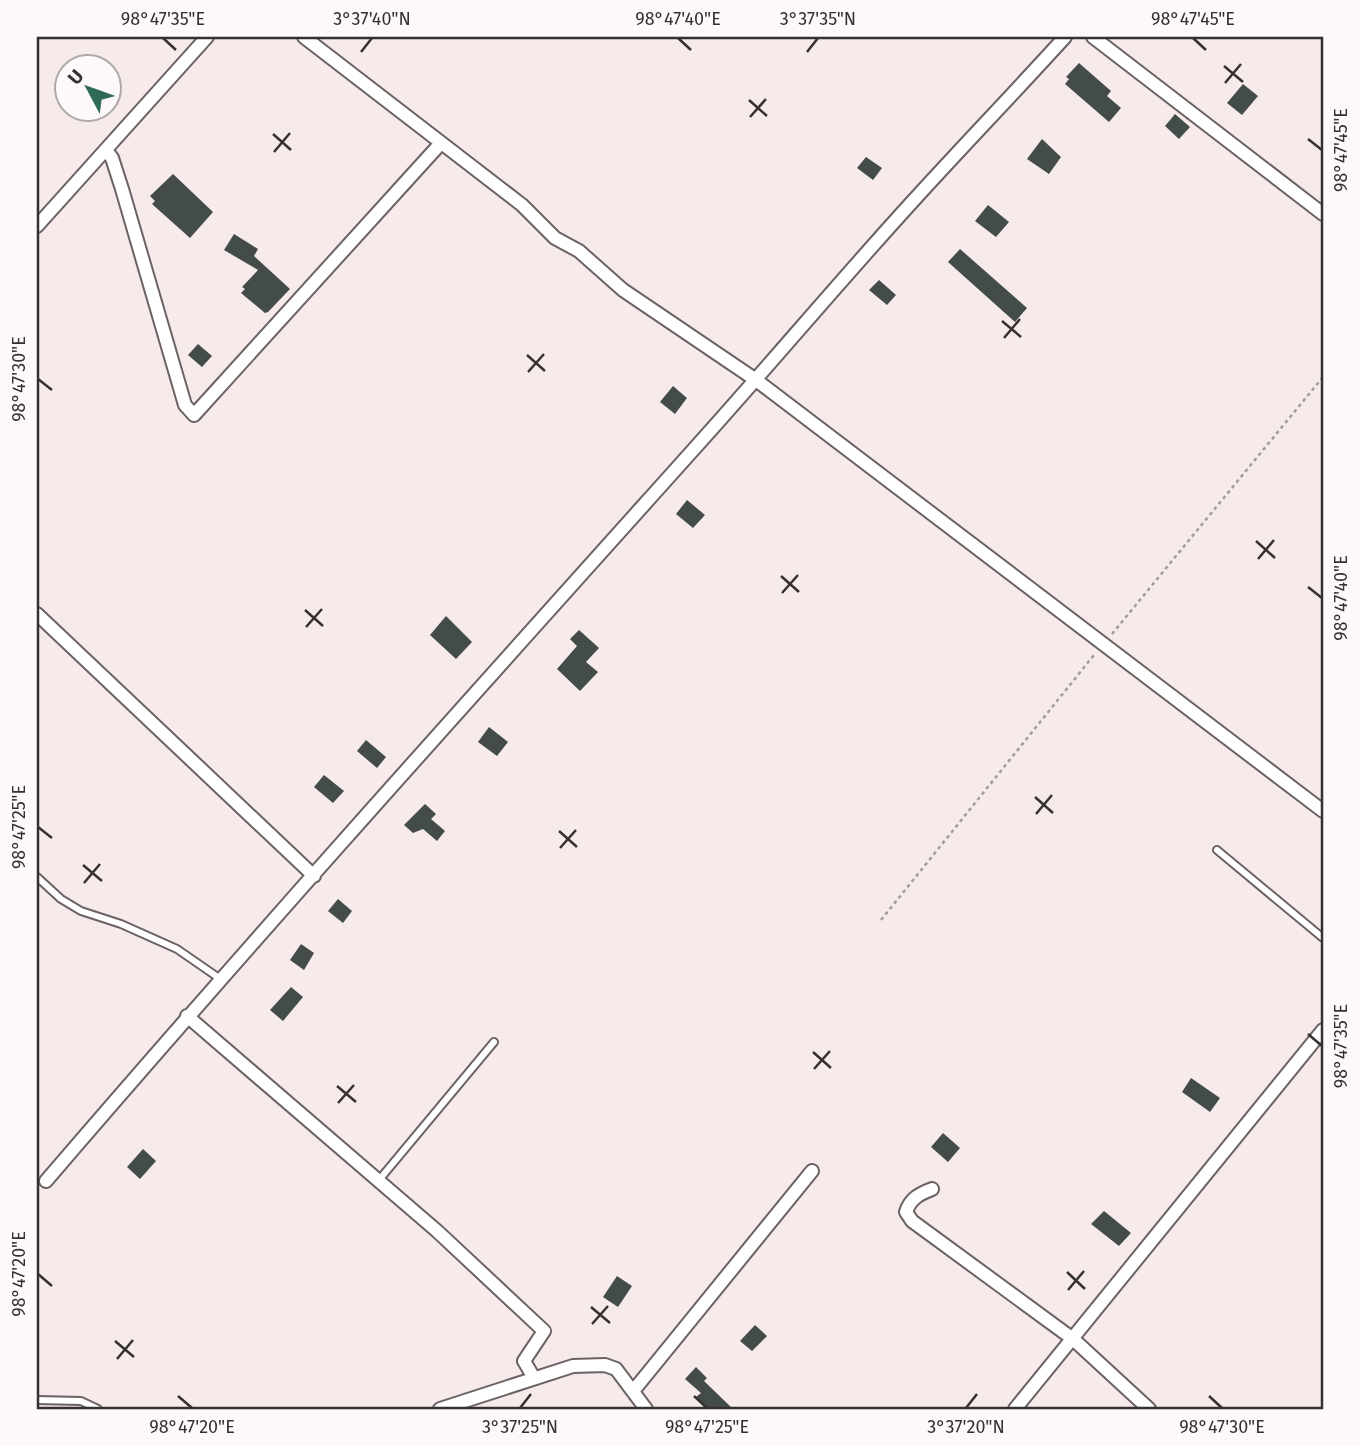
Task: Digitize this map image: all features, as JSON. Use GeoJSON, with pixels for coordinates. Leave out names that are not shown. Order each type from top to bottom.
{"type":"FeatureCollection","features":[{"type":"Feature","properties":{"kind":"street"},"geometry":{"type":"LineString","coordinates":[[37,226],[207,37]]}},
{"type":"Feature","properties":{"kind":"street"},"geometry":{"type":"LineString","coordinates":[[304,37],[522,205],[555,238],[586,256],[623,290],[756,380],[1323,811]]}},
{"type":"Feature","properties":{"kind":"street"},"geometry":{"type":"LineString","coordinates":[[46,1181],[219,978],[314,876],[478,687],[756,380],[912,202],[1065,37]]}},
{"type":"Feature","properties":{"kind":"street"},"geometry":{"type":"LineString","coordinates":[[1093,37],[1323,214]]}},
{"type":"Feature","properties":{"kind":"street"},"geometry":{"type":"LineString","coordinates":[[106,150],[112,158],[122,189],[185,405],[194,415],[441,143]]}},
{"type":"Feature","properties":{"kind":"street"},"geometry":{"type":"LineString","coordinates":[[37,614],[314,876]]}},
{"type":"Feature","properties":{"kind":"street"},"geometry":{"type":"LineString","coordinates":[[187,1016],[437,1231],[544,1331],[524,1361],[534,1378]]}},
{"type":"Feature","properties":{"kind":"street"},"geometry":{"type":"LineString","coordinates":[[1015,1409],[1323,1030]]}},
{"type":"Feature","properties":{"kind":"street"},"geometry":{"type":"LineString","coordinates":[[634,1390],[812,1171]]}},
{"type":"Feature","properties":{"kind":"street"},"geometry":{"type":"LineString","coordinates":[[932,1189],[920,1193],[909,1204],[906,1212],[912,1221],[1073,1339],[1150,1409]]}},
{"type":"Feature","properties":{"kind":"street"},"geometry":{"type":"LineString","coordinates":[[440,1409],[573,1366],[605,1365],[616,1369],[646,1409]]}},
{"type":"Feature","properties":{"kind":"lane"},"geometry":{"type":"LineString","coordinates":[[1217,850],[1323,938]]}},
{"type":"Feature","properties":{"kind":"lane"},"geometry":{"type":"LineString","coordinates":[[37,877],[61,899],[81,911],[121,924],[177,949],[219,978]]}},
{"type":"Feature","properties":{"kind":"lane"},"geometry":{"type":"LineString","coordinates":[[377,1181],[494,1042]]}},
{"type":"Feature","properties":{"kind":"lane"},"geometry":{"type":"LineString","coordinates":[[37,1400],[81,1401],[97,1409]]}},
{"type":"Feature","properties":{"kind":"path"},"geometry":{"type":"LineString","coordinates":[[881,920],[1102,645],[1323,377]]}},
{"type":"Feature","properties":{"kind":"building"},"geometry":{"type":"Polygon","coordinates":[[[1079,63],[1111,91],[1107,96],[1121,108],[1109,122],[1065,84],[1069,79],[1066,77],[1079,63]]]}},
{"type":"Feature","properties":{"kind":"building"},"geometry":{"type":"Polygon","coordinates":[[[1243,84],[1258,96],[1242,115],[1227,103],[1243,84]]]}},
{"type":"Feature","properties":{"kind":"building"},"geometry":{"type":"Polygon","coordinates":[[[1175,114],[1190,127],[1179,139],[1165,126],[1175,114]]]}},
{"type":"Feature","properties":{"kind":"building"},"geometry":{"type":"Polygon","coordinates":[[[1042,139],[1061,157],[1049,174],[1027,159],[1042,139]]]}},
{"type":"Feature","properties":{"kind":"building"},"geometry":{"type":"Polygon","coordinates":[[[866,157],[882,168],[873,180],[857,168],[866,157]]]}},
{"type":"Feature","properties":{"kind":"building"},"geometry":{"type":"Polygon","coordinates":[[[173,174],[213,212],[190,238],[152,204],[155,201],[150,196],[173,174]]]}},
{"type":"Feature","properties":{"kind":"building"},"geometry":{"type":"Polygon","coordinates":[[[988,205],[1009,222],[996,237],[975,221],[988,205]]]}},
{"type":"Feature","properties":{"kind":"building"},"geometry":{"type":"Polygon","coordinates":[[[234,234],[258,249],[254,256],[290,289],[268,312],[265,313],[241,293],[245,289],[242,287],[258,270],[224,250],[234,234]]]}},
{"type":"Feature","properties":{"kind":"building"},"geometry":{"type":"Polygon","coordinates":[[[960,249],[1027,308],[1015,322],[948,262],[960,249]]]}},
{"type":"Feature","properties":{"kind":"building"},"geometry":{"type":"Polygon","coordinates":[[[879,280],[896,295],[887,305],[869,290],[879,280]]]}},
{"type":"Feature","properties":{"kind":"building"},"geometry":{"type":"Polygon","coordinates":[[[198,344],[212,356],[202,367],[188,355],[198,344]]]}},
{"type":"Feature","properties":{"kind":"building"},"geometry":{"type":"Polygon","coordinates":[[[673,386],[687,398],[675,414],[660,402],[673,386]]]}},
{"type":"Feature","properties":{"kind":"building"},"geometry":{"type":"Polygon","coordinates":[[[687,500],[705,515],[693,528],[676,514],[687,500]]]}},
{"type":"Feature","properties":{"kind":"building"},"geometry":{"type":"Polygon","coordinates":[[[446,616],[472,642],[456,659],[430,635],[446,616]]]}},
{"type":"Feature","properties":{"kind":"building"},"geometry":{"type":"Polygon","coordinates":[[[579,630],[599,648],[586,662],[598,672],[580,691],[557,669],[577,646],[570,639],[579,630]]]}},
{"type":"Feature","properties":{"kind":"building"},"geometry":{"type":"Polygon","coordinates":[[[489,727],[508,742],[497,756],[478,742],[489,727]]]}},
{"type":"Feature","properties":{"kind":"building"},"geometry":{"type":"Polygon","coordinates":[[[366,740],[386,757],[377,768],[357,751],[366,740]]]}},
{"type":"Feature","properties":{"kind":"building"},"geometry":{"type":"Polygon","coordinates":[[[324,775],[344,791],[333,803],[314,787],[324,775]]]}},
{"type":"Feature","properties":{"kind":"building"},"geometry":{"type":"Polygon","coordinates":[[[425,804],[436,814],[431,819],[445,831],[437,841],[423,829],[413,833],[404,825],[425,804]]]}},
{"type":"Feature","properties":{"kind":"building"},"geometry":{"type":"Polygon","coordinates":[[[338,899],[352,911],[343,923],[328,911],[338,899]]]}},
{"type":"Feature","properties":{"kind":"building"},"geometry":{"type":"Polygon","coordinates":[[[301,944],[314,953],[304,970],[290,960],[301,944]]]}},
{"type":"Feature","properties":{"kind":"building"},"geometry":{"type":"Polygon","coordinates":[[[291,987],[303,997],[283,1021],[270,1010],[291,987]]]}},
{"type":"Feature","properties":{"kind":"building"},"geometry":{"type":"Polygon","coordinates":[[[1191,1078],[1220,1098],[1210,1112],[1182,1092],[1191,1078]]]}},
{"type":"Feature","properties":{"kind":"building"},"geometry":{"type":"Polygon","coordinates":[[[943,1133],[960,1148],[948,1162],[931,1147],[943,1133]]]}},
{"type":"Feature","properties":{"kind":"building"},"geometry":{"type":"Polygon","coordinates":[[[143,1149],[156,1161],[140,1179],[127,1167],[143,1149]]]}},
{"type":"Feature","properties":{"kind":"building"},"geometry":{"type":"Polygon","coordinates":[[[1104,1211],[1131,1233],[1119,1246],[1091,1224],[1104,1211]]]}},
{"type":"Feature","properties":{"kind":"building"},"geometry":{"type":"Polygon","coordinates":[[[617,1276],[632,1286],[618,1307],[603,1297],[617,1276]]]}},
{"type":"Feature","properties":{"kind":"building"},"geometry":{"type":"Polygon","coordinates":[[[755,1325],[767,1336],[752,1351],[740,1341],[755,1325]]]}},
{"type":"Feature","properties":{"kind":"building"},"geometry":{"type":"Polygon","coordinates":[[[696,1367],[707,1378],[704,1381],[733,1409],[709,1409],[696,1397],[701,1393],[685,1379],[696,1367]]]}}]}
